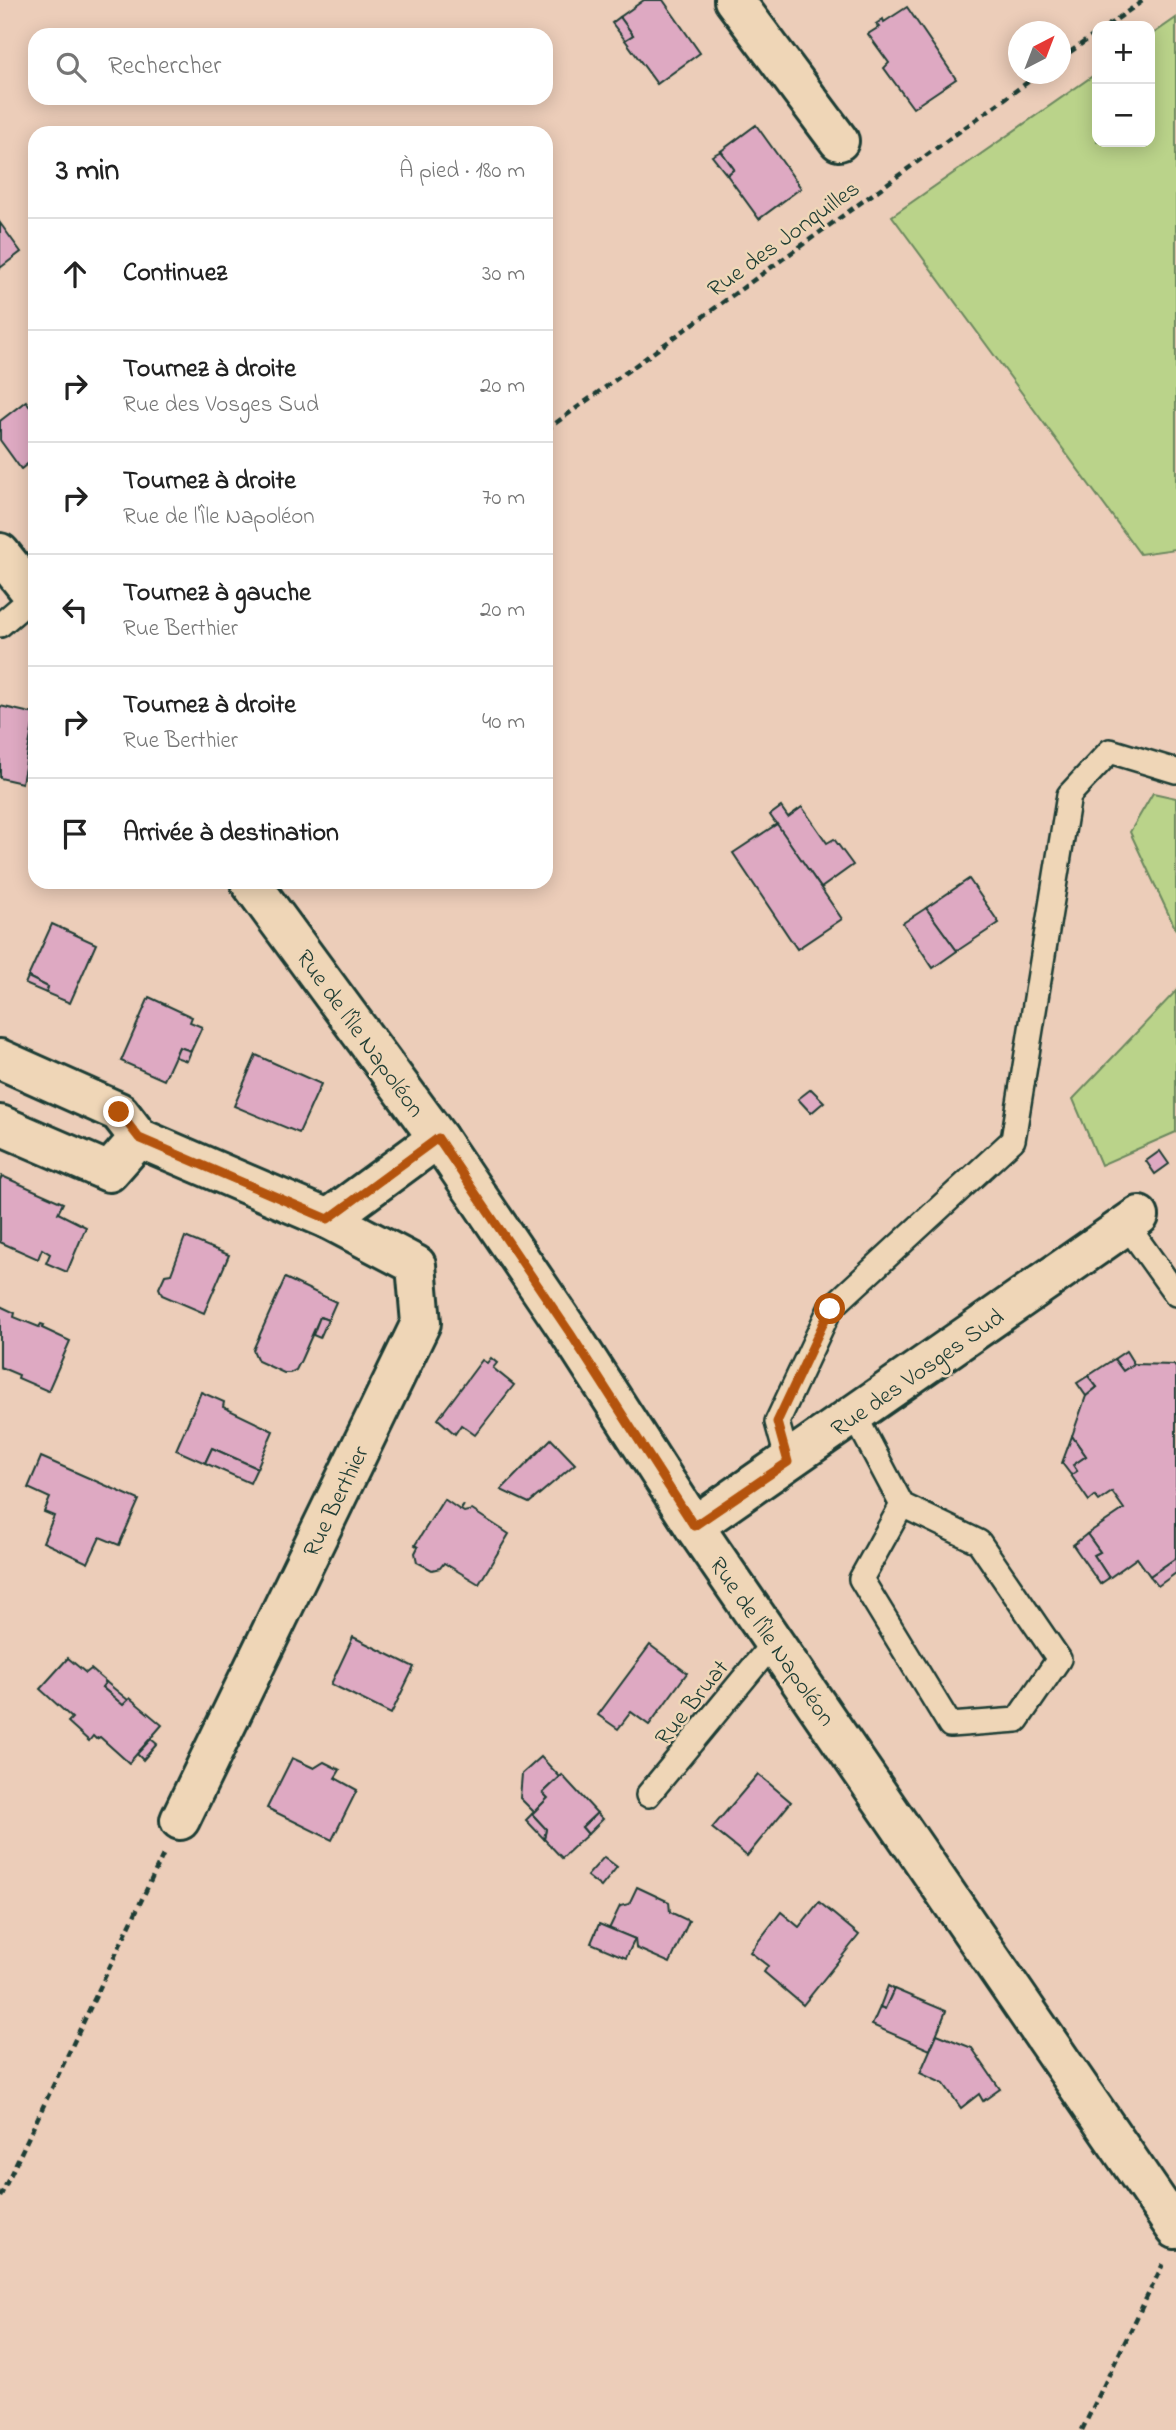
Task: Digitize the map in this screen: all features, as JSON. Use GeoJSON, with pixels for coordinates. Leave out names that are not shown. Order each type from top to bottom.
{"type":"FeatureCollection","features":[{"type":"Feature","properties":{"kind":"street"},"geometry":{"type":"LineString","coordinates":[[734,0],[839,141]]}},
{"type":"Feature","properties":{"kind":"street"},"geometry":{"type":"LineString","coordinates":[[15,555],[28,582]]}},
{"type":"Feature","properties":{"kind":"street","name":"Rue de l'Île Napoléon"},"geometry":{"type":"LineString","coordinates":[[255,889],[438,1138],[563,1322],[694,1526],[774,1642],[1170,2245]]}},
{"type":"Feature","properties":{"kind":"street","name":"Rue Berthier"},"geometry":{"type":"LineString","coordinates":[[0,1059],[119,1112],[139,1138],[328,1219],[416,1265],[421,1324],[180,1820]]}},
{"type":"Feature","properties":{"kind":"street"},"geometry":{"type":"LineString","coordinates":[[0,1125],[109,1172],[139,1138]]}},
{"type":"Feature","properties":{"kind":"street"},"geometry":{"type":"LineString","coordinates":[[328,1219],[438,1138]]}},
{"type":"Feature","properties":{"kind":"street","name":"Rue des Vosges Sud"},"geometry":{"type":"LineString","coordinates":[[694,1526],[1133,1220]]}},
{"type":"Feature","properties":{"kind":"lane"},"geometry":{"type":"LineString","coordinates":[[0,625],[28,602]]}},
{"type":"Feature","properties":{"kind":"lane"},"geometry":{"type":"LineString","coordinates":[[788,1462],[777,1422],[830,1309],[1013,1140],[1069,796],[1110,751],[1176,771]]}},
{"type":"Feature","properties":{"kind":"lane"},"geometry":{"type":"LineString","coordinates":[[1133,1220],[1176,1294]]}},
{"type":"Feature","properties":{"kind":"lane"},"geometry":{"type":"LineString","coordinates":[[855,1416],[902,1504],[979,1542],[1059,1659],[1017,1720],[950,1725],[861,1579],[902,1504]]}},
{"type":"Feature","properties":{"kind":"lane","name":"Rue Bruat"},"geometry":{"type":"LineString","coordinates":[[648,1795],[774,1642]]}},
{"type":"Feature","properties":{"kind":"path"},"geometry":{"type":"LineString","coordinates":[[1114,21],[1144,0]]}},
{"type":"Feature","properties":{"kind":"path"},"geometry":{"type":"LineString","coordinates":[[1071,51],[1092,37]]}},
{"type":"Feature","properties":{"kind":"path","name":"Rue des Jonquilles"},"geometry":{"type":"LineString","coordinates":[[553,425],[1025,84]]}},
{"type":"Feature","properties":{"kind":"path"},"geometry":{"type":"LineString","coordinates":[[0,2197],[180,1820]]}},
{"type":"Feature","properties":{"kind":"path"},"geometry":{"type":"LineString","coordinates":[[1082,2430],[1170,2245]]}},
{"type":"Feature","properties":{"kind":"green space"},"geometry":{"type":"Polygon","coordinates":[[[1176,18],[1176,549],[1140,554],[892,216],[1092,76],[1092,147],[1155,147],[1155,33],[1176,18]]]}},
{"type":"Feature","properties":{"kind":"green space"},"geometry":{"type":"Polygon","coordinates":[[[1153,793],[1176,798],[1176,930],[1130,832],[1153,793]]]}},
{"type":"Feature","properties":{"kind":"green space"},"geometry":{"type":"Polygon","coordinates":[[[1176,991],[1176,1132],[1101,1165],[1073,1099],[1176,991]]]}},
{"type":"Feature","properties":{"kind":"building"},"geometry":{"type":"Polygon","coordinates":[[[644,0],[663,0],[700,53],[657,84],[625,40],[633,35],[620,17],[644,0]]]}},
{"type":"Feature","properties":{"kind":"building"},"geometry":{"type":"Polygon","coordinates":[[[907,7],[956,79],[913,108],[884,68],[889,63],[868,34],[879,27],[876,24],[883,19],[884,22],[907,7]]]}},
{"type":"Feature","properties":{"kind":"building"},"geometry":{"type":"Polygon","coordinates":[[[620,17],[633,35],[625,40],[612,23],[620,17]]]}},
{"type":"Feature","properties":{"kind":"building"},"geometry":{"type":"Polygon","coordinates":[[[756,125],[801,188],[759,219],[727,175],[734,169],[721,151],[756,125]]]}},
{"type":"Feature","properties":{"kind":"building"},"geometry":{"type":"Polygon","coordinates":[[[721,151],[734,169],[727,175],[712,156],[721,151]]]}},
{"type":"Feature","properties":{"kind":"building"},"geometry":{"type":"Polygon","coordinates":[[[0,223],[21,252],[0,268],[0,223]]]}},
{"type":"Feature","properties":{"kind":"building"},"geometry":{"type":"Polygon","coordinates":[[[26,401],[28,404],[28,464],[21,469],[0,440],[0,421],[26,401]]]}},
{"type":"Feature","properties":{"kind":"building"},"geometry":{"type":"Polygon","coordinates":[[[0,706],[28,712],[28,751],[22,783],[0,778],[0,706]]]}},
{"type":"Feature","properties":{"kind":"building"},"geometry":{"type":"Polygon","coordinates":[[[781,807],[788,817],[802,807],[827,843],[834,839],[853,865],[821,888],[770,815],[781,807]]]}},
{"type":"Feature","properties":{"kind":"building"},"geometry":{"type":"Polygon","coordinates":[[[777,824],[842,919],[797,949],[733,853],[777,824]]]}},
{"type":"Feature","properties":{"kind":"building"},"geometry":{"type":"Polygon","coordinates":[[[969,879],[999,923],[957,951],[926,908],[969,879]]]}},
{"type":"Feature","properties":{"kind":"building"},"geometry":{"type":"Polygon","coordinates":[[[926,908],[957,951],[933,968],[903,923],[926,908]]]}},
{"type":"Feature","properties":{"kind":"building"},"geometry":{"type":"Polygon","coordinates":[[[52,924],[96,944],[70,1003],[46,993],[48,987],[28,977],[52,924]]]}},
{"type":"Feature","properties":{"kind":"building"},"geometry":{"type":"Polygon","coordinates":[[[28,977],[48,987],[46,993],[25,984],[28,977]]]}},
{"type":"Feature","properties":{"kind":"building"},"geometry":{"type":"Polygon","coordinates":[[[149,997],[192,1017],[190,1022],[202,1027],[191,1051],[179,1047],[164,1080],[121,1061],[149,997]]]}},
{"type":"Feature","properties":{"kind":"building"},"geometry":{"type":"Polygon","coordinates":[[[179,1047],[191,1051],[187,1061],[175,1057],[179,1047]]]}},
{"type":"Feature","properties":{"kind":"building"},"geometry":{"type":"Polygon","coordinates":[[[256,1055],[321,1084],[299,1133],[234,1106],[256,1055]]]}},
{"type":"Feature","properties":{"kind":"building"},"geometry":{"type":"Polygon","coordinates":[[[811,1089],[824,1102],[811,1113],[798,1099],[811,1089]]]}},
{"type":"Feature","properties":{"kind":"building"},"geometry":{"type":"Polygon","coordinates":[[[1160,1151],[1169,1164],[1155,1174],[1146,1161],[1160,1151]]]}},
{"type":"Feature","properties":{"kind":"building"},"geometry":{"type":"Polygon","coordinates":[[[2,1176],[63,1203],[58,1213],[86,1227],[67,1272],[46,1263],[50,1254],[42,1249],[38,1259],[0,1242],[2,1176]]]}},
{"type":"Feature","properties":{"kind":"building"},"geometry":{"type":"Polygon","coordinates":[[[185,1237],[229,1255],[204,1313],[162,1295],[159,1288],[165,1275],[171,1274],[185,1237]]]}},
{"type":"Feature","properties":{"kind":"building"},"geometry":{"type":"Polygon","coordinates":[[[285,1278],[336,1302],[328,1320],[320,1317],[296,1370],[290,1373],[284,1373],[258,1361],[253,1350],[285,1278]]]}},
{"type":"Feature","properties":{"kind":"building"},"geometry":{"type":"Polygon","coordinates":[[[0,1306],[15,1313],[14,1317],[39,1327],[44,1325],[42,1328],[70,1341],[48,1391],[0,1367],[0,1306]]]}},
{"type":"Feature","properties":{"kind":"building"},"geometry":{"type":"Polygon","coordinates":[[[320,1317],[328,1320],[320,1338],[313,1335],[320,1317]]]}},
{"type":"Feature","properties":{"kind":"building"},"geometry":{"type":"Polygon","coordinates":[[[1126,1351],[1134,1364],[1123,1371],[1114,1359],[1126,1351]]]}},
{"type":"Feature","properties":{"kind":"building"},"geometry":{"type":"Polygon","coordinates":[[[491,1358],[497,1363],[493,1368],[514,1385],[475,1435],[461,1425],[455,1434],[438,1419],[482,1360],[487,1363],[491,1358]]]}},
{"type":"Feature","properties":{"kind":"building"},"geometry":{"type":"Polygon","coordinates":[[[1114,1359],[1123,1371],[1134,1364],[1174,1365],[1176,1368],[1176,1558],[1150,1576],[1137,1558],[1109,1578],[1094,1555],[1100,1552],[1087,1534],[1124,1509],[1112,1492],[1099,1501],[1095,1496],[1089,1501],[1071,1475],[1077,1471],[1073,1465],[1086,1456],[1072,1436],[1086,1396],[1097,1387],[1088,1376],[1114,1359]]]}},
{"type":"Feature","properties":{"kind":"building"},"geometry":{"type":"Polygon","coordinates":[[[1088,1376],[1097,1387],[1086,1396],[1077,1383],[1088,1376]]]}},
{"type":"Feature","properties":{"kind":"building"},"geometry":{"type":"Polygon","coordinates":[[[201,1392],[224,1402],[223,1407],[273,1431],[257,1468],[212,1448],[205,1463],[176,1450],[201,1392]]]}},
{"type":"Feature","properties":{"kind":"building"},"geometry":{"type":"Polygon","coordinates":[[[1072,1436],[1086,1456],[1073,1465],[1077,1471],[1071,1475],[1062,1463],[1072,1436]]]}},
{"type":"Feature","properties":{"kind":"building"},"geometry":{"type":"Polygon","coordinates":[[[551,1439],[575,1464],[529,1503],[501,1490],[551,1439]]]}},
{"type":"Feature","properties":{"kind":"building"},"geometry":{"type":"Polygon","coordinates":[[[212,1448],[257,1468],[250,1483],[205,1463],[212,1448]]]}},
{"type":"Feature","properties":{"kind":"building"},"geometry":{"type":"Polygon","coordinates":[[[41,1457],[139,1500],[119,1545],[100,1537],[88,1563],[43,1542],[54,1516],[44,1512],[50,1498],[28,1488],[41,1457]]]}},
{"type":"Feature","properties":{"kind":"building"},"geometry":{"type":"Polygon","coordinates":[[[444,1499],[460,1510],[464,1505],[461,1510],[464,1512],[472,1510],[509,1534],[479,1584],[444,1563],[440,1568],[432,1570],[417,1562],[415,1553],[418,1547],[415,1545],[444,1499]]]}},
{"type":"Feature","properties":{"kind":"building"},"geometry":{"type":"Polygon","coordinates":[[[1087,1534],[1100,1552],[1094,1555],[1109,1578],[1100,1584],[1073,1545],[1087,1534]]]}},
{"type":"Feature","properties":{"kind":"building"},"geometry":{"type":"Polygon","coordinates":[[[1176,1558],[1176,1573],[1158,1586],[1150,1576],[1176,1558]]]}},
{"type":"Feature","properties":{"kind":"building"},"geometry":{"type":"Polygon","coordinates":[[[353,1637],[414,1667],[391,1714],[331,1684],[353,1637]]]}},
{"type":"Feature","properties":{"kind":"building"},"geometry":{"type":"Polygon","coordinates":[[[650,1645],[687,1673],[649,1725],[631,1712],[618,1729],[598,1715],[650,1645]]]}},
{"type":"Feature","properties":{"kind":"building"},"geometry":{"type":"Polygon","coordinates":[[[68,1658],[86,1673],[91,1669],[106,1682],[102,1687],[123,1705],[130,1698],[162,1725],[129,1763],[100,1737],[96,1739],[93,1736],[89,1741],[68,1722],[72,1718],[40,1689],[68,1658]]]}},
{"type":"Feature","properties":{"kind":"building"},"geometry":{"type":"Polygon","coordinates":[[[106,1682],[128,1700],[123,1705],[102,1687],[106,1682]]]}},
{"type":"Feature","properties":{"kind":"building"},"geometry":{"type":"Polygon","coordinates":[[[151,1739],[157,1744],[143,1760],[137,1754],[151,1739]]]}},
{"type":"Feature","properties":{"kind":"building"},"geometry":{"type":"Polygon","coordinates":[[[541,1757],[560,1777],[543,1793],[548,1798],[534,1812],[520,1798],[522,1774],[541,1757]]]}},
{"type":"Feature","properties":{"kind":"building"},"geometry":{"type":"Polygon","coordinates":[[[292,1758],[314,1768],[324,1762],[340,1770],[335,1778],[357,1790],[332,1840],[267,1808],[292,1758]]]}},
{"type":"Feature","properties":{"kind":"building"},"geometry":{"type":"Polygon","coordinates":[[[758,1774],[791,1802],[747,1856],[712,1828],[758,1774]]]}},
{"type":"Feature","properties":{"kind":"building"},"geometry":{"type":"Polygon","coordinates":[[[562,1775],[597,1813],[582,1827],[588,1834],[562,1858],[544,1839],[546,1829],[532,1814],[548,1798],[543,1793],[562,1775]]]}},
{"type":"Feature","properties":{"kind":"building"},"geometry":{"type":"Polygon","coordinates":[[[597,1813],[603,1819],[588,1834],[582,1827],[597,1813]]]}},
{"type":"Feature","properties":{"kind":"building"},"geometry":{"type":"Polygon","coordinates":[[[532,1814],[546,1829],[544,1839],[526,1820],[532,1814]]]}},
{"type":"Feature","properties":{"kind":"building"},"geometry":{"type":"Polygon","coordinates":[[[604,1857],[617,1867],[601,1887],[587,1876],[604,1857]]]}},
{"type":"Feature","properties":{"kind":"building"},"geometry":{"type":"Polygon","coordinates":[[[637,1887],[669,1902],[670,1912],[689,1921],[670,1963],[636,1948],[635,1939],[609,1929],[620,1906],[629,1904],[637,1887]]]}},
{"type":"Feature","properties":{"kind":"building"},"geometry":{"type":"Polygon","coordinates":[[[819,1902],[859,1935],[803,2005],[764,1972],[768,1966],[750,1952],[781,1912],[799,1927],[819,1902]]]}},
{"type":"Feature","properties":{"kind":"building"},"geometry":{"type":"Polygon","coordinates":[[[599,1924],[635,1939],[626,1958],[591,1943],[599,1924]]]}},
{"type":"Feature","properties":{"kind":"building"},"geometry":{"type":"Polygon","coordinates":[[[888,1986],[894,1989],[885,2009],[880,2007],[888,1986]]]}},
{"type":"Feature","properties":{"kind":"building"},"geometry":{"type":"Polygon","coordinates":[[[894,1989],[946,2011],[930,2050],[872,2025],[880,2007],[885,2009],[894,1989]]]}},
{"type":"Feature","properties":{"kind":"building"},"geometry":{"type":"Polygon","coordinates":[[[937,2034],[972,2048],[1000,2089],[983,2101],[979,2094],[961,2108],[944,2084],[920,2073],[937,2034]]]}},
{"type":"Feature","properties":{"kind":"route"},"geometry":{"type":"LineString","coordinates":[[119,1112],[139,1138],[328,1219],[438,1138],[570,1333],[694,1526],[788,1462],[777,1422],[830,1309]]}}]}
